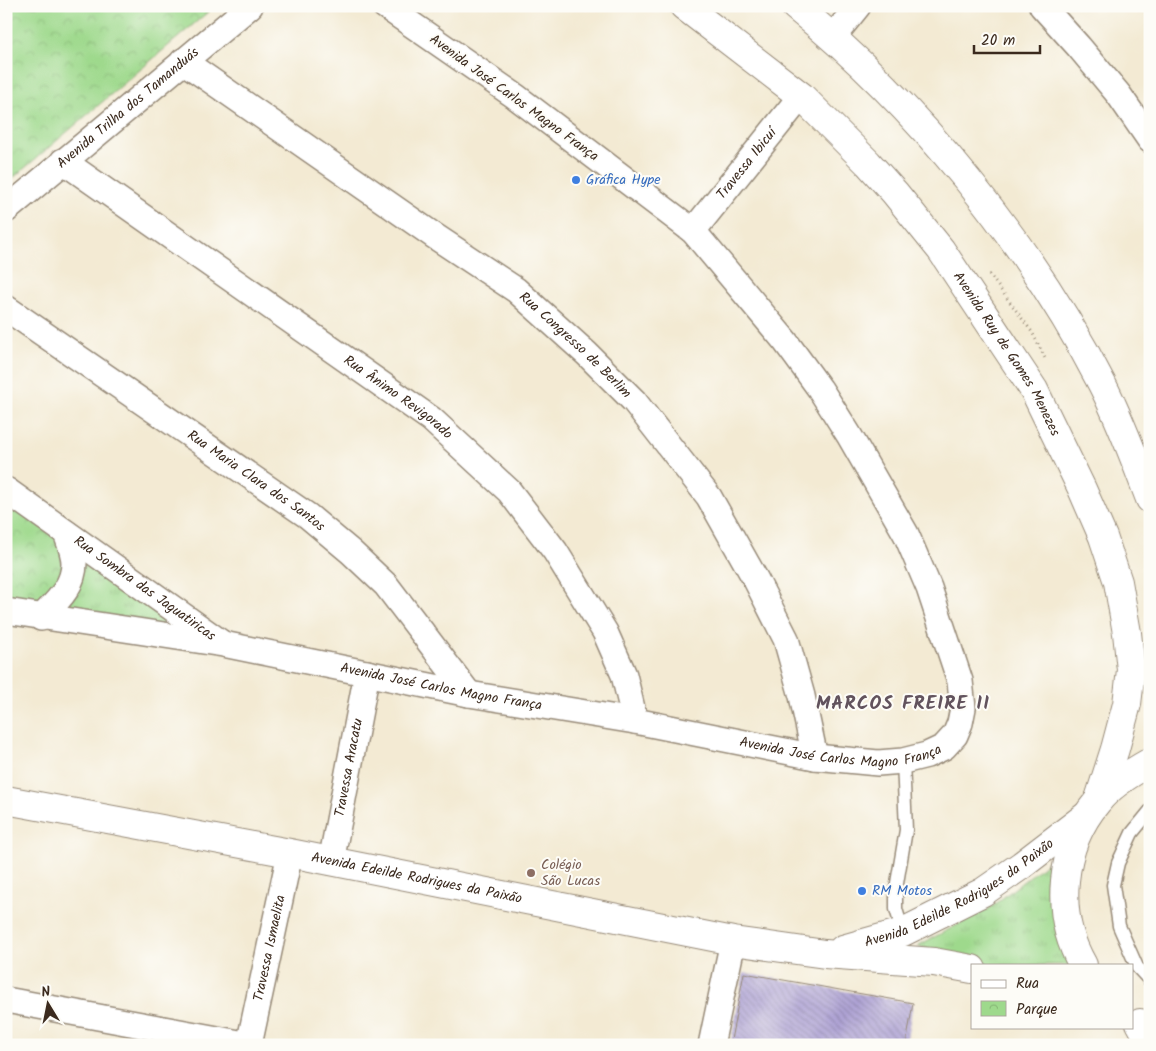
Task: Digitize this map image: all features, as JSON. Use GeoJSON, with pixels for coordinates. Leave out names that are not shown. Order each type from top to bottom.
{"type":"FeatureCollection","features":[{"type":"Feature","properties":{"kind":"main road","name":"Avenida Ruy de Gomes Menezes"},"geometry":{"type":"LineString","coordinates":[[684,6],[801,96],[868,163],[941,250],[1034,390],[1082,489],[1102,537],[1118,582],[1128,633],[1131,670],[1127,704],[1116,749],[1093,808],[1071,849],[1064,884],[1066,919],[1076,954],[1082,964]]}},
{"type":"Feature","properties":{"kind":"main road"},"geometry":{"type":"LineString","coordinates":[[795,6],[833,37],[872,75],[944,152],[1011,238],[1050,295],[1101,383],[1125,433],[1150,499]]}},
{"type":"Feature","properties":{"kind":"main road","name":"Avenida Edeilde Rodrigues da Paixão"},"geometry":{"type":"LineString","coordinates":[[825,954],[902,932],[983,892],[1036,855],[1135,770],[1150,762]]}},
{"type":"Feature","properties":{"kind":"main road","name":"Avenida Edeilde Rodrigues da Paixão"},"geometry":{"type":"LineString","coordinates":[[6,800],[290,853],[733,941],[825,954],[934,962],[971,970]]}},
{"type":"Feature","properties":{"kind":"street","name":"Avenida Trilha dos Tamanduás"},"geometry":{"type":"LineString","coordinates":[[6,210],[250,6]]}},
{"type":"Feature","properties":{"kind":"street","name":"Avenida José Carlos Magno França"},"geometry":{"type":"LineString","coordinates":[[6,611],[40,618],[223,644],[470,694],[634,721],[815,757],[878,763],[903,761],[927,755],[944,747],[955,735],[963,708],[960,681],[929,588],[906,534],[850,435],[785,341],[694,231],[515,96],[385,6]]}},
{"type":"Feature","properties":{"kind":"street"},"geometry":{"type":"LineString","coordinates":[[833,37],[858,6]]}},
{"type":"Feature","properties":{"kind":"street"},"geometry":{"type":"LineString","coordinates":[[1042,6],[1119,95],[1150,140]]}},
{"type":"Feature","properties":{"kind":"street","name":"Rua Congresso de Berlim"},"geometry":{"type":"LineString","coordinates":[[183,61],[433,235],[516,290],[587,354],[634,401],[709,498],[756,580],[786,639],[802,696],[815,757]]}},
{"type":"Feature","properties":{"kind":"street","name":"Travessa Ibicuí"},"geometry":{"type":"LineString","coordinates":[[694,231],[801,96]]}},
{"type":"Feature","properties":{"kind":"street","name":"Rua Ânimo Revigorado"},"geometry":{"type":"LineString","coordinates":[[63,161],[431,420],[509,492],[555,550],[604,632],[624,675],[634,721]]}},
{"type":"Feature","properties":{"kind":"street","name":"Rua Maria Clara dos Santos"},"geometry":{"type":"LineString","coordinates":[[6,308],[308,516],[351,552],[386,585],[470,694]]}},
{"type":"Feature","properties":{"kind":"street","name":"Rua Sombra das Jaguatiricas"},"geometry":{"type":"LineString","coordinates":[[6,490],[223,644]]}},
{"type":"Feature","properties":{"kind":"street","name":"Rua Sombra das Jaguatiricas"},"geometry":{"type":"LineString","coordinates":[[40,618],[62,596],[72,579],[74,561],[66,532]]}},
{"type":"Feature","properties":{"kind":"street","name":"Travessa Aracatu"},"geometry":{"type":"LineString","coordinates":[[331,862],[367,673]]}},
{"type":"Feature","properties":{"kind":"street","name":"Travessa Ismaelita"},"geometry":{"type":"LineString","coordinates":[[249,1045],[290,853]]}},
{"type":"Feature","properties":{"kind":"street"},"geometry":{"type":"LineString","coordinates":[[711,1045],[733,941]]}},
{"type":"Feature","properties":{"kind":"street"},"geometry":{"type":"LineString","coordinates":[[6,1000],[249,1045]]}},
{"type":"Feature","properties":{"kind":"lane"},"geometry":{"type":"LineString","coordinates":[[902,932],[896,909],[896,889],[906,830],[903,761]]}},
{"type":"Feature","properties":{"kind":"lane"},"geometry":{"type":"LineString","coordinates":[[1150,811],[1132,833],[1118,863],[1113,885],[1119,926],[1137,966],[1150,981]]}},
{"type":"Feature","properties":{"kind":"path"},"geometry":{"type":"LineString","coordinates":[[1150,862],[1147,894],[1150,897]]}},
{"type":"Feature","properties":{"kind":"green space"},"geometry":{"type":"Polygon","coordinates":[[[6,6],[215,6],[6,184],[6,6]]]}},
{"type":"Feature","properties":{"kind":"green space"},"geometry":{"type":"Polygon","coordinates":[[[6,495],[60,536],[63,576],[39,609],[6,604],[6,495]]]}},
{"type":"Feature","properties":{"kind":"green space"},"geometry":{"type":"Polygon","coordinates":[[[77,553],[195,632],[52,612],[77,553]]]}},
{"type":"Feature","properties":{"kind":"green space"},"geometry":{"type":"Polygon","coordinates":[[[1064,849],[1072,964],[983,964],[917,946],[990,908],[1064,849]]]}},
{"type":"Feature","properties":{"kind":"building"},"geometry":{"type":"Polygon","coordinates":[[[744,973],[913,1003],[906,1045],[730,1045],[744,973]]]}},
{"type":"Feature","properties":{"kind":"place","name":"Gráfica Hype"},"geometry":{"type":"Point","coordinates":[576,180]}},
{"type":"Feature","properties":{"kind":"place","name":"Colégio São Lucas"},"geometry":{"type":"Point","coordinates":[531,873]}},
{"type":"Feature","properties":{"kind":"place","name":"RM Motos"},"geometry":{"type":"Point","coordinates":[862,891]}},
{"type":"Feature","properties":{"kind":"district","name":"MARCOS FREIRE II"},"geometry":{"type":"Point","coordinates":[903,704]}}]}
